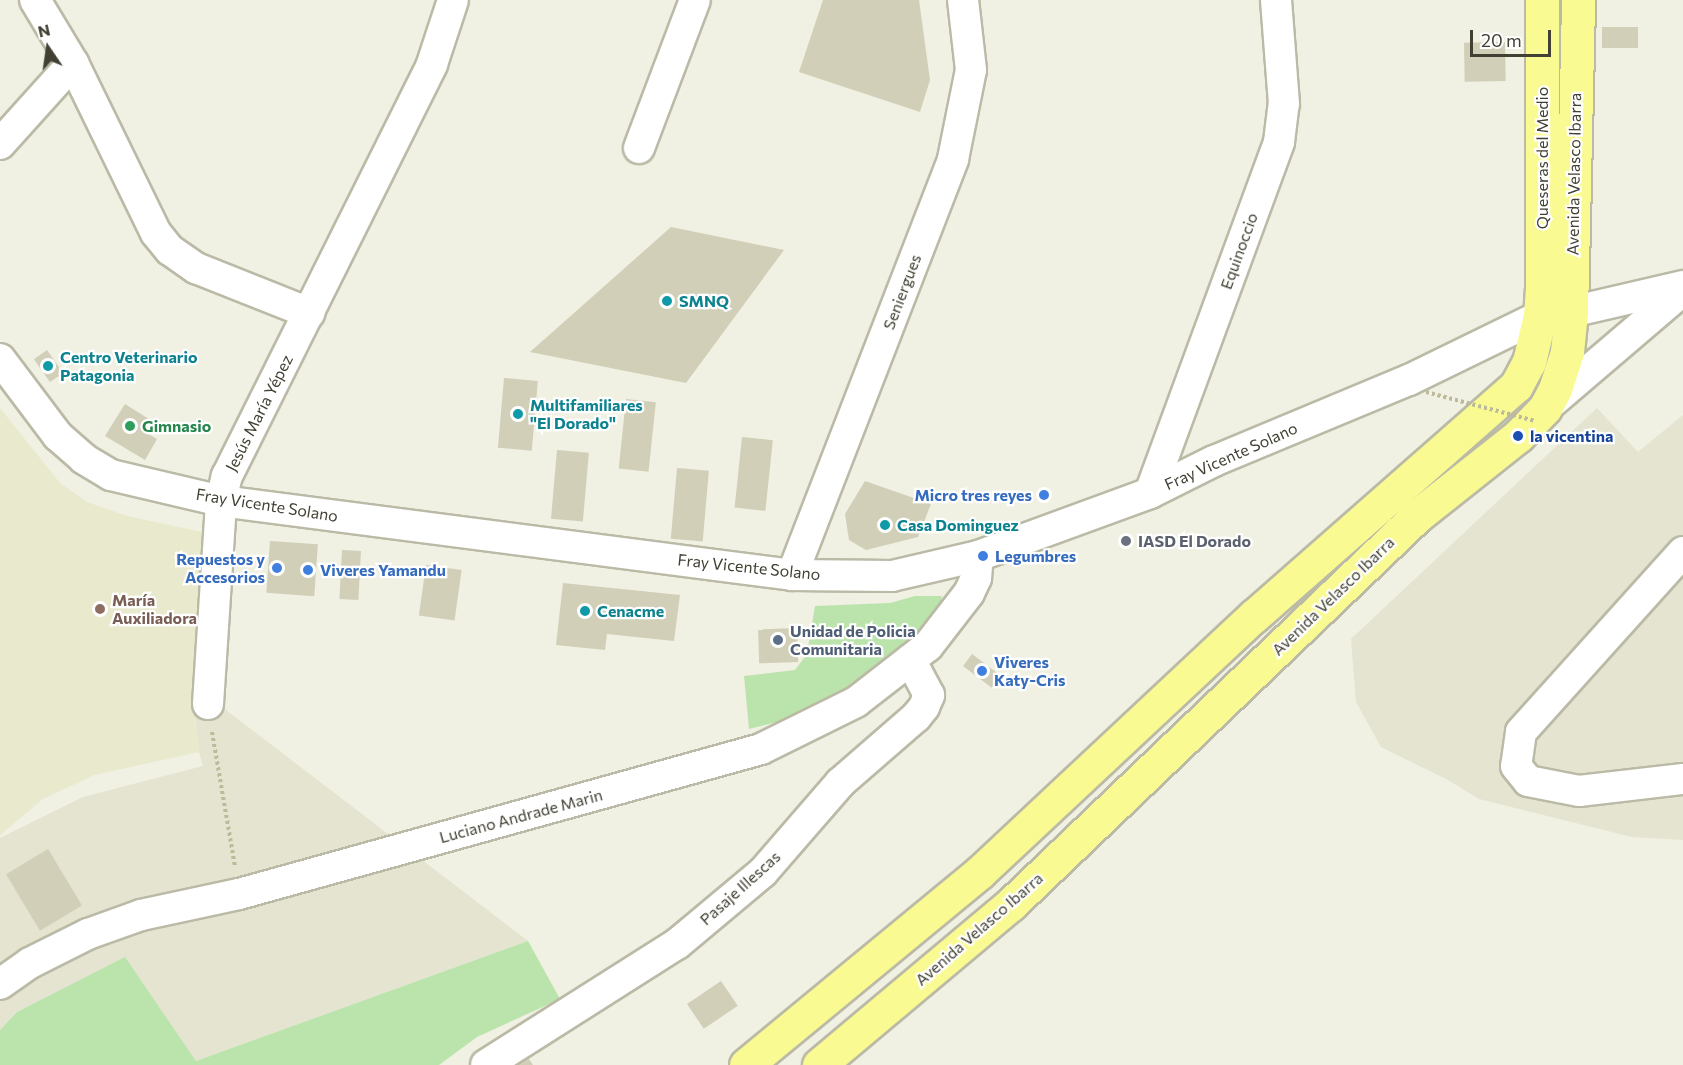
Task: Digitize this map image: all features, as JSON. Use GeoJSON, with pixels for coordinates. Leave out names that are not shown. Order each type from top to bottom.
{"type":"FeatureCollection","features":[{"type":"Feature","properties":{"kind":"main road","name":"Queseras del Medio"},"geometry":{"type":"LineString","coordinates":[[1542,0],[1542,284],[1555,314]]}},
{"type":"Feature","properties":{"kind":"main road","name":"Avenida Velasco Ibarra"},"geometry":{"type":"LineString","coordinates":[[819,1065],[1011,904],[1417,516],[1518,435],[1540,414],[1555,389],[1567,352],[1555,314],[1578,0]]}},
{"type":"Feature","properties":{"kind":"main road","name":"Avenida Velasco Ibarra"},"geometry":{"type":"LineString","coordinates":[[746,1065],[980,872],[1254,616],[1516,386],[1555,314]]}},
{"type":"Feature","properties":{"kind":"street"},"geometry":{"type":"LineString","coordinates":[[35,0],[73,63],[156,233],[170,250],[196,268],[309,313]]}},
{"type":"Feature","properties":{"kind":"street","name":"Jesús María Yépez"},"geometry":{"type":"LineString","coordinates":[[208,704],[221,501],[227,476],[432,64],[453,0]]}},
{"type":"Feature","properties":{"kind":"street"},"geometry":{"type":"LineString","coordinates":[[639,148],[695,0]]}},
{"type":"Feature","properties":{"kind":"street","name":"Seniergues"},"geometry":{"type":"LineString","coordinates":[[792,575],[953,159],[971,70],[963,0]]}},
{"type":"Feature","properties":{"kind":"street","name":"Equinoccio"},"geometry":{"type":"LineString","coordinates":[[1150,493],[1279,142],[1284,104],[1276,0]]}},
{"type":"Feature","properties":{"kind":"street"},"geometry":{"type":"LineString","coordinates":[[0,144],[73,63]]}},
{"type":"Feature","properties":{"kind":"street","name":"Fray Vicente Solano"},"geometry":{"type":"LineString","coordinates":[[0,359],[58,436],[84,459],[111,475],[221,501],[792,575],[891,576],[978,556],[1150,493],[1214,461],[1408,380],[1555,314],[1683,288]]}},
{"type":"Feature","properties":{"kind":"street","name":"Fray Vicente Solano"},"geometry":{"type":"LineString","coordinates":[[1540,414],[1683,288]]}},
{"type":"Feature","properties":{"kind":"street"},"geometry":{"type":"LineString","coordinates":[[1683,552],[1521,732],[1516,766],[1528,781],[1579,791],[1683,779]]}},
{"type":"Feature","properties":{"kind":"street","name":"Luciano Andrade Marin"},"geometry":{"type":"LineString","coordinates":[[0,984],[30,963],[88,934],[141,915],[239,894],[761,749],[856,702],[928,645],[969,593],[976,578],[978,556]]}},
{"type":"Feature","properties":{"kind":"street","name":"Pasaje Illescas"},"geometry":{"type":"LineString","coordinates":[[486,1065],[677,944],[763,872],[840,783],[916,717],[924,707],[929,695],[910,660]]}},
{"type":"Feature","properties":{"kind":"path"},"geometry":{"type":"LineString","coordinates":[[1426,392],[1540,414]]}},
{"type":"Feature","properties":{"kind":"path"},"geometry":{"type":"LineString","coordinates":[[208,704],[239,894]]}},
{"type":"Feature","properties":{"kind":"shaded area","name":"María Auxiliadora"},"geometry":{"type":"Polygon","coordinates":[[[0,408],[60,483],[87,502],[127,516],[207,533],[192,684],[199,752],[94,775],[43,799],[0,835],[0,408]]]}},
{"type":"Feature","properties":{"kind":"shaded area"},"geometry":{"type":"Polygon","coordinates":[[[1597,408],[1638,452],[1683,415],[1683,840],[1632,837],[1479,799],[1448,780],[1381,747],[1356,702],[1351,639],[1597,408]]]}},
{"type":"Feature","properties":{"kind":"shaded area"},"geometry":{"type":"Polygon","coordinates":[[[192,684],[528,941],[196,1061],[125,958],[17,1012],[0,1030],[0,838],[83,797],[203,766],[199,752],[192,684]]]}},
{"type":"Feature","properties":{"kind":"green space"},"geometry":{"type":"Polygon","coordinates":[[[915,596],[942,596],[940,610],[913,642],[834,700],[781,721],[749,729],[744,676],[795,670],[807,654],[815,606],[890,603],[915,596]]]}},
{"type":"Feature","properties":{"kind":"green space"},"geometry":{"type":"Polygon","coordinates":[[[528,941],[560,999],[477,1037],[439,1065],[0,1065],[0,1030],[17,1012],[125,957],[196,1061],[528,941]]]}},
{"type":"Feature","properties":{"kind":"building"},"geometry":{"type":"Polygon","coordinates":[[[823,0],[919,0],[930,80],[920,112],[799,72],[823,0]]]}},
{"type":"Feature","properties":{"kind":"building"},"geometry":{"type":"Polygon","coordinates":[[[1602,27],[1638,27],[1638,48],[1602,48],[1602,27]]]}},
{"type":"Feature","properties":{"kind":"building"},"geometry":{"type":"Polygon","coordinates":[[[1505,42],[1506,81],[1465,82],[1464,43],[1505,42]]]}},
{"type":"Feature","properties":{"kind":"building","name":"SMNQ"},"geometry":{"type":"Polygon","coordinates":[[[671,227],[784,250],[686,383],[530,352],[671,227]]]}},
{"type":"Feature","properties":{"kind":"building","name":"Centro Veterinario Patagonia"},"geometry":{"type":"Polygon","coordinates":[[[47,350],[63,373],[50,382],[34,359],[47,350]]]}},
{"type":"Feature","properties":{"kind":"building","name":"Multifamiliares \"El Dorado\""},"geometry":{"type":"Polygon","coordinates":[[[504,378],[538,381],[532,451],[498,448],[504,378]]]}},
{"type":"Feature","properties":{"kind":"building","name":"Multifamiliares \"El Dorado\""},"geometry":{"type":"Polygon","coordinates":[[[626,399],[656,402],[649,472],[619,469],[626,399]]]}},
{"type":"Feature","properties":{"kind":"building","name":"Gimnasio"},"geometry":{"type":"Polygon","coordinates":[[[125,404],[152,421],[145,432],[157,439],[145,460],[105,436],[125,404]]]}},
{"type":"Feature","properties":{"kind":"building"},"geometry":{"type":"Polygon","coordinates":[[[742,437],[773,440],[765,511],[735,508],[742,437]]]}},
{"type":"Feature","properties":{"kind":"building","name":"Multifamiliares \"El Dorado\""},"geometry":{"type":"Polygon","coordinates":[[[557,450],[589,453],[583,522],[551,519],[557,450]]]}},
{"type":"Feature","properties":{"kind":"building","name":"Multifamiliares \"El Dorado\""},"geometry":{"type":"Polygon","coordinates":[[[677,468],[709,471],[703,542],[671,539],[677,468]]]}},
{"type":"Feature","properties":{"kind":"building","name":"Casa Dominguez"},"geometry":{"type":"Polygon","coordinates":[[[865,481],[931,504],[918,537],[866,550],[849,540],[845,514],[865,481]]]}},
{"type":"Feature","properties":{"kind":"building"},"geometry":{"type":"Polygon","coordinates":[[[270,541],[318,544],[314,596],[266,593],[270,541]]]}},
{"type":"Feature","properties":{"kind":"building"},"geometry":{"type":"Polygon","coordinates":[[[342,550],[361,551],[358,600],[339,599],[342,550]]]}},
{"type":"Feature","properties":{"kind":"building"},"geometry":{"type":"Polygon","coordinates":[[[426,565],[462,570],[455,621],[419,616],[426,565]]]}},
{"type":"Feature","properties":{"kind":"building"},"geometry":{"type":"Polygon","coordinates":[[[563,583],[680,595],[674,641],[607,634],[605,650],[556,645],[563,583]]]}},
{"type":"Feature","properties":{"kind":"building","name":"Unidad de Policia Comunitaria"},"geometry":{"type":"Polygon","coordinates":[[[797,628],[798,662],[759,663],[758,629],[797,628]]]}},
{"type":"Feature","properties":{"kind":"building","name":"Viveres Katy-Cris"},"geometry":{"type":"Polygon","coordinates":[[[972,654],[1001,676],[992,688],[963,666],[972,654]]]}},
{"type":"Feature","properties":{"kind":"building"},"geometry":{"type":"Polygon","coordinates":[[[48,849],[82,906],[40,931],[6,874],[48,849]]]}},
{"type":"Feature","properties":{"kind":"building"},"geometry":{"type":"Polygon","coordinates":[[[721,981],[738,1006],[704,1029],[687,1004],[721,981]]]}},
{"type":"Feature","properties":{"kind":"building"},"geometry":{"type":"Polygon","coordinates":[[[529,1059],[533,1065],[519,1065],[529,1059]]]}},
{"type":"Feature","properties":{"kind":"place","name":"SMNQ"},"geometry":{"type":"Point","coordinates":[667,301]}},
{"type":"Feature","properties":{"kind":"place","name":"Centro Veterinario Patagonia"},"geometry":{"type":"Point","coordinates":[48,366]}},
{"type":"Feature","properties":{"kind":"place","name":"Multifamiliares \"El Dorado\""},"geometry":{"type":"Point","coordinates":[518,414]}},
{"type":"Feature","properties":{"kind":"place","name":"Gimnasio"},"geometry":{"type":"Point","coordinates":[130,426]}},
{"type":"Feature","properties":{"kind":"place","name":"la vicentina"},"geometry":{"type":"Point","coordinates":[1518,436]}},
{"type":"Feature","properties":{"kind":"place","name":"Micro tres reyes"},"geometry":{"type":"Point","coordinates":[1044,495]}},
{"type":"Feature","properties":{"kind":"place","name":"Casa Dominguez"},"geometry":{"type":"Point","coordinates":[885,525]}},
{"type":"Feature","properties":{"kind":"place","name":"IASD El Dorado"},"geometry":{"type":"Point","coordinates":[1126,541]}},
{"type":"Feature","properties":{"kind":"place","name":"Legumbres"},"geometry":{"type":"Point","coordinates":[983,556]}},
{"type":"Feature","properties":{"kind":"place","name":"Repuestos y Accesorios"},"geometry":{"type":"Point","coordinates":[277,568]}},
{"type":"Feature","properties":{"kind":"place","name":"Viveres Yamandu"},"geometry":{"type":"Point","coordinates":[308,570]}},
{"type":"Feature","properties":{"kind":"place","name":"María Auxiliadora"},"geometry":{"type":"Point","coordinates":[100,609]}},
{"type":"Feature","properties":{"kind":"place","name":"Cenacme"},"geometry":{"type":"Point","coordinates":[585,611]}},
{"type":"Feature","properties":{"kind":"place","name":"Unidad de Policia Comunitaria"},"geometry":{"type":"Point","coordinates":[778,640]}},
{"type":"Feature","properties":{"kind":"place","name":"Viveres Katy-Cris"},"geometry":{"type":"Point","coordinates":[982,671]}}]}
